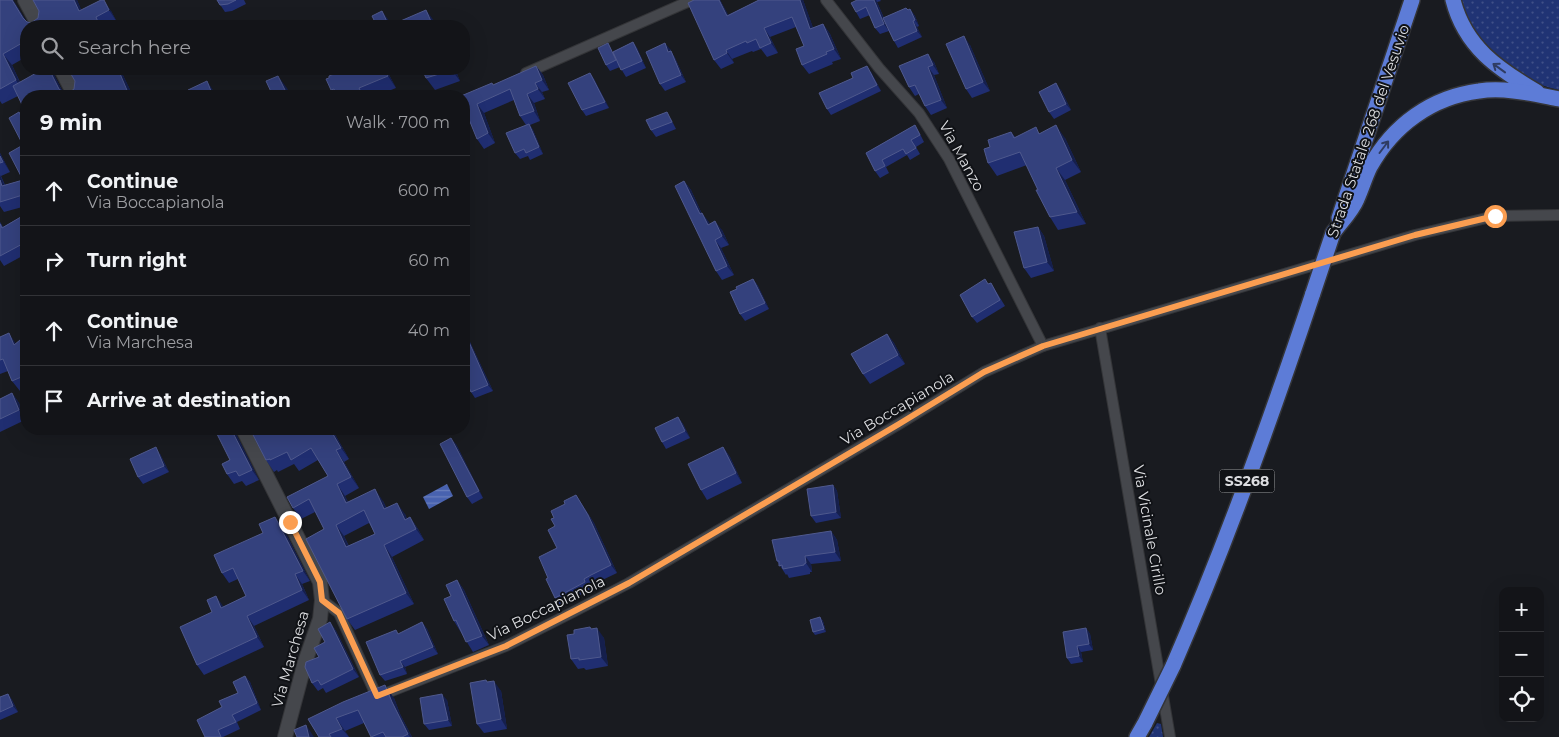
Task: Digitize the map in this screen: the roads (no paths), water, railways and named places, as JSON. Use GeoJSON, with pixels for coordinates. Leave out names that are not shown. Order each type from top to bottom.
{"type":"FeatureCollection","features":[{"type":"Feature","properties":{"kind":"highway","name":"Strada Statale 268 del Vesuvio"},"geometry":{"type":"LineString","coordinates":[[1137,737],[1173,666],[1238,507],[1273,413],[1412,0]]}},
{"type":"Feature","properties":{"kind":"highway"},"geometry":{"type":"LineString","coordinates":[[1453,0],[1470,38],[1489,60],[1513,78],[1540,94]]}},
{"type":"Feature","properties":{"kind":"highway"},"geometry":{"type":"LineString","coordinates":[[1334,234],[1357,201],[1370,167],[1386,143],[1412,116],[1445,99],[1480,91],[1502,90],[1540,94],[1559,99]]}},
{"type":"Feature","properties":{"kind":"street"},"geometry":{"type":"LineString","coordinates":[[25,0],[36,20]]}},
{"type":"Feature","properties":{"kind":"street"},"geometry":{"type":"LineString","coordinates":[[515,78],[692,0]]}},
{"type":"Feature","properties":{"kind":"street","name":"Via Manzo"},"geometry":{"type":"LineString","coordinates":[[826,0],[879,68],[919,113],[935,136],[949,159],[1043,346]]}},
{"type":"Feature","properties":{"kind":"street"},"geometry":{"type":"LineString","coordinates":[[64,75],[72,90]]}},
{"type":"Feature","properties":{"kind":"street","name":"Via Boccapianola"},"geometry":{"type":"LineString","coordinates":[[322,600],[339,613],[373,698],[506,646],[597,600],[899,424],[984,372],[1043,346],[1424,233],[1495,216],[1559,215]]}},
{"type":"Feature","properties":{"kind":"street","name":"Via Vicinale Cirillo"},"geometry":{"type":"LineString","coordinates":[[1100,328],[1170,737]]}},
{"type":"Feature","properties":{"kind":"street","name":"Via Marchesa"},"geometry":{"type":"LineString","coordinates":[[246,435],[320,582],[322,600],[320,619],[305,662],[290,736]]}}]}
